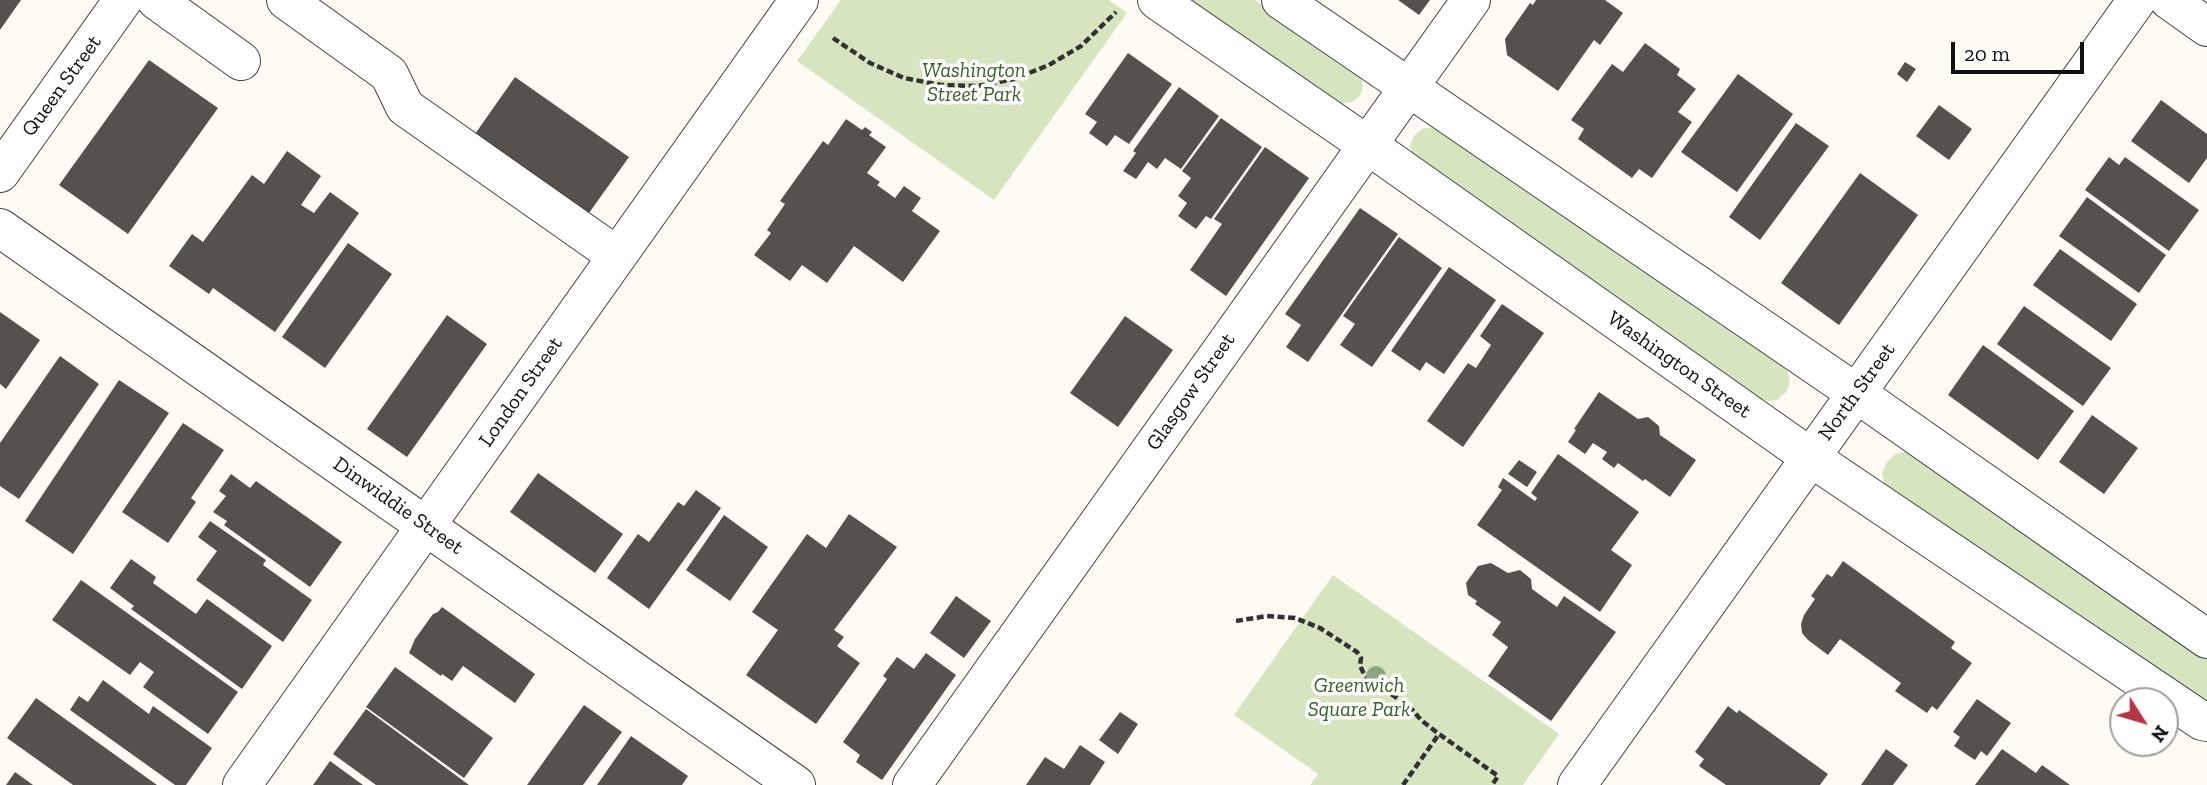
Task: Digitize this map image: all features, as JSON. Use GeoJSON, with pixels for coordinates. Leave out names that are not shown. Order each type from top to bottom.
{"type":"FeatureCollection","features":[{"type":"Feature","properties":{"kind":"street","name":"Queen Street"},"geometry":{"type":"LineString","coordinates":[[0,173],[123,0]]}},
{"type":"Feature","properties":{"kind":"street"},"geometry":{"type":"LineString","coordinates":[[156,0],[241,61]]}},
{"type":"Feature","properties":{"kind":"street"},"geometry":{"type":"LineString","coordinates":[[286,0],[389,74],[405,107],[617,256]]}},
{"type":"Feature","properties":{"kind":"street","name":"London Street"},"geometry":{"type":"LineString","coordinates":[[242,785],[799,0]]}},
{"type":"Feature","properties":{"kind":"street","name":"Washington Street"},"geometry":{"type":"LineString","coordinates":[[1157,0],[1368,145],[1810,457],[2207,722]]}},
{"type":"Feature","properties":{"kind":"street"},"geometry":{"type":"LineString","coordinates":[[1281,0],[1856,393],[2207,639]]}},
{"type":"Feature","properties":{"kind":"street","name":"Glasgow Street"},"geometry":{"type":"LineString","coordinates":[[912,785],[1471,0]]}},
{"type":"Feature","properties":{"kind":"street","name":"North Street"},"geometry":{"type":"LineString","coordinates":[[1577,785],[2137,0]]}},
{"type":"Feature","properties":{"kind":"street"},"geometry":{"type":"LineString","coordinates":[[2169,0],[2207,27]]}},
{"type":"Feature","properties":{"kind":"street","name":"Dinwiddie Street"},"geometry":{"type":"LineString","coordinates":[[0,228],[796,785]]}},
{"type":"Feature","properties":{"kind":"path"},"geometry":{"type":"LineString","coordinates":[[833,38],[870,63],[904,78],[941,85],[978,86],[1014,79],[1049,65],[1081,46],[1116,12]]}},
{"type":"Feature","properties":{"kind":"path"},"geometry":{"type":"LineString","coordinates":[[1236,621],[1267,616],[1295,618],[1320,628],[1357,652],[1365,676],[1410,707],[1421,720],[1498,776],[1492,785]]}},
{"type":"Feature","properties":{"kind":"path"},"geometry":{"type":"LineString","coordinates":[[1403,785],[1439,734]]}},
{"type":"Feature","properties":{"kind":"green space","name":"Washington Street Park"},"geometry":{"type":"Polygon","coordinates":[[[841,0],[1109,0],[1127,13],[994,200],[797,61],[841,0]]]}},
{"type":"Feature","properties":{"kind":"green space"},"geometry":{"type":"Polygon","coordinates":[[[1187,0],[1255,0],[1354,69],[1361,77],[1363,86],[1360,96],[1352,102],[1342,104],[1187,0]]]}},
{"type":"Feature","properties":{"kind":"green space"},"geometry":{"type":"Polygon","coordinates":[[[1433,127],[1781,364],[1788,372],[1790,382],[1786,392],[1777,400],[1758,398],[1412,156],[1410,146],[1414,136],[1422,129],[1433,127]]]}},
{"type":"Feature","properties":{"kind":"green space"},"geometry":{"type":"Polygon","coordinates":[[[1906,452],[2207,657],[2207,704],[1891,491],[1884,483],[1882,473],[1895,454],[1906,452]]]}},
{"type":"Feature","properties":{"kind":"green space","name":"Greenwich Square Park"},"geometry":{"type":"Polygon","coordinates":[[[1333,575],[1559,734],[1523,785],[1310,785],[1318,774],[1234,715],[1333,575]]]}},
{"type":"Feature","properties":{"kind":"building"},"geometry":{"type":"Polygon","coordinates":[[[0,0],[21,0],[0,30],[0,0]]]}},
{"type":"Feature","properties":{"kind":"building"},"geometry":{"type":"Polygon","coordinates":[[[1398,0],[1430,0],[1419,15],[1398,0]]]}},
{"type":"Feature","properties":{"kind":"building"},"geometry":{"type":"Polygon","coordinates":[[[1536,0],[1605,0],[1623,13],[1600,45],[1594,40],[1558,91],[1507,55],[1505,39],[1530,3],[1533,5],[1536,0]]]}},
{"type":"Feature","properties":{"kind":"building"},"geometry":{"type":"Polygon","coordinates":[[[1645,43],[1680,69],[1677,75],[1696,89],[1678,112],[1692,122],[1652,178],[1639,169],[1632,178],[1578,139],[1584,129],[1571,120],[1612,64],[1623,72],[1645,43]]]}},
{"type":"Feature","properties":{"kind":"building"},"geometry":{"type":"Polygon","coordinates":[[[1128,53],[1172,84],[1129,144],[1115,135],[1107,146],[1089,133],[1097,122],[1085,114],[1128,53]]]}},
{"type":"Feature","properties":{"kind":"building"},"geometry":{"type":"Polygon","coordinates":[[[149,60],[218,108],[128,234],[59,185],[149,60]]]}},
{"type":"Feature","properties":{"kind":"building"},"geometry":{"type":"Polygon","coordinates":[[[1905,62],[1916,69],[1907,82],[1897,74],[1905,62]]]}},
{"type":"Feature","properties":{"kind":"building"},"geometry":{"type":"Polygon","coordinates":[[[1738,74],[1793,114],[1737,192],[1681,152],[1738,74]]]}},
{"type":"Feature","properties":{"kind":"building"},"geometry":{"type":"Polygon","coordinates":[[[515,77],[629,157],[589,213],[475,134],[515,77]]]}},
{"type":"Feature","properties":{"kind":"building"},"geometry":{"type":"Polygon","coordinates":[[[1179,87],[1219,116],[1181,169],[1165,158],[1157,169],[1148,162],[1136,179],[1123,171],[1136,153],[1133,151],[1179,87]]]}},
{"type":"Feature","properties":{"kind":"building"},"geometry":{"type":"Polygon","coordinates":[[[2161,100],[2207,134],[2207,158],[2189,183],[2131,141],[2161,100]]]}},
{"type":"Feature","properties":{"kind":"building"},"geometry":{"type":"Polygon","coordinates":[[[1939,105],[1972,129],[1949,160],[1916,136],[1939,105]]]}},
{"type":"Feature","properties":{"kind":"building"},"geometry":{"type":"Polygon","coordinates":[[[1221,118],[1262,147],[1211,219],[1206,216],[1196,229],[1178,216],[1187,203],[1178,196],[1191,178],[1182,171],[1221,118]]]}},
{"type":"Feature","properties":{"kind":"building"},"geometry":{"type":"Polygon","coordinates":[[[846,119],[862,130],[865,127],[872,132],[869,135],[886,147],[867,173],[880,182],[877,185],[895,198],[904,186],[921,198],[912,211],[940,231],[903,282],[854,246],[827,283],[802,265],[790,281],[754,255],[771,233],[767,230],[785,204],[780,201],[823,141],[828,145],[846,119]]]}},
{"type":"Feature","properties":{"kind":"building"},"geometry":{"type":"Polygon","coordinates":[[[1796,123],[1829,146],[1760,240],[1729,217],[1796,123]]]}},
{"type":"Feature","properties":{"kind":"building"},"geometry":{"type":"Polygon","coordinates":[[[1265,147],[1309,178],[1226,296],[1190,270],[1222,224],[1214,219],[1265,147]]]}},
{"type":"Feature","properties":{"kind":"building"},"geometry":{"type":"Polygon","coordinates":[[[287,151],[321,176],[301,205],[314,213],[330,192],[359,213],[275,332],[213,288],[209,294],[169,266],[192,234],[203,242],[252,175],[264,184],[287,151]]]}},
{"type":"Feature","properties":{"kind":"building"},"geometry":{"type":"Polygon","coordinates":[[[2109,157],[2119,165],[2125,157],[2199,210],[2169,251],[2085,190],[2109,157]]]}},
{"type":"Feature","properties":{"kind":"building"},"geometry":{"type":"Polygon","coordinates":[[[1860,173],[1918,215],[1839,325],[1781,283],[1860,173]]]}},
{"type":"Feature","properties":{"kind":"building"},"geometry":{"type":"Polygon","coordinates":[[[2087,197],[2166,255],[2139,293],[2059,236],[2087,197]]]}},
{"type":"Feature","properties":{"kind":"building"},"geometry":{"type":"Polygon","coordinates":[[[1360,208],[1398,234],[1308,362],[1286,347],[1301,325],[1285,314],[1360,208]]]}},
{"type":"Feature","properties":{"kind":"building"},"geometry":{"type":"Polygon","coordinates":[[[1399,237],[1442,268],[1372,367],[1340,345],[1355,324],[1343,316],[1399,237]]]}},
{"type":"Feature","properties":{"kind":"building"},"geometry":{"type":"Polygon","coordinates":[[[348,243],[392,274],[325,368],[282,337],[348,243]]]}},
{"type":"Feature","properties":{"kind":"building"},"geometry":{"type":"Polygon","coordinates":[[[2060,249],[2137,304],[2111,341],[2033,285],[2060,249]]]}},
{"type":"Feature","properties":{"kind":"building"},"geometry":{"type":"Polygon","coordinates":[[[1449,267],[1496,300],[1444,374],[1426,362],[1420,371],[1391,351],[1449,267]]]}},
{"type":"Feature","properties":{"kind":"building"},"geometry":{"type":"Polygon","coordinates":[[[1502,304],[1544,333],[1463,447],[1427,421],[1468,363],[1476,368],[1491,345],[1480,336],[1502,304]]]}},
{"type":"Feature","properties":{"kind":"building"},"geometry":{"type":"Polygon","coordinates":[[[2024,306],[2111,368],[2083,406],[1997,344],[2024,306]]]}},
{"type":"Feature","properties":{"kind":"building"},"geometry":{"type":"Polygon","coordinates":[[[0,312],[40,340],[6,389],[0,384],[0,312]]]}},
{"type":"Feature","properties":{"kind":"building"},"geometry":{"type":"Polygon","coordinates":[[[447,315],[487,344],[407,457],[367,429],[447,315]]]}},
{"type":"Feature","properties":{"kind":"building"},"geometry":{"type":"Polygon","coordinates":[[[1125,316],[1173,350],[1118,427],[1070,393],[1125,316]]]}},
{"type":"Feature","properties":{"kind":"building"},"geometry":{"type":"Polygon","coordinates":[[[1983,345],[2074,411],[2038,460],[1948,395],[1983,345]]]}},
{"type":"Feature","properties":{"kind":"building"},"geometry":{"type":"Polygon","coordinates":[[[60,356],[99,384],[19,499],[0,486],[0,443],[60,356]]]}},
{"type":"Feature","properties":{"kind":"building"},"geometry":{"type":"Polygon","coordinates":[[[119,380],[169,413],[73,554],[25,521],[119,380]]]}},
{"type":"Feature","properties":{"kind":"building"},"geometry":{"type":"Polygon","coordinates":[[[1599,392],[1638,419],[1648,417],[1659,426],[1660,435],[1696,460],[1670,497],[1618,463],[1614,468],[1602,459],[1607,452],[1593,443],[1585,454],[1568,442],[1599,392]]]}},
{"type":"Feature","properties":{"kind":"building"},"geometry":{"type":"Polygon","coordinates":[[[2092,415],[2138,448],[2104,494],[2059,462],[2092,415]]]}},
{"type":"Feature","properties":{"kind":"building"},"geometry":{"type":"Polygon","coordinates":[[[183,423],[224,450],[191,498],[196,502],[168,543],[122,512],[183,423]]]}},
{"type":"Feature","properties":{"kind":"building"},"geometry":{"type":"Polygon","coordinates":[[[1558,454],[1639,512],[1611,550],[1632,565],[1600,612],[1477,525],[1502,490],[1498,487],[1503,478],[1535,501],[1537,498],[1531,493],[1558,454]]]}},
{"type":"Feature","properties":{"kind":"building"},"geometry":{"type":"Polygon","coordinates":[[[1519,460],[1537,472],[1527,487],[1508,474],[1519,460]]]}},
{"type":"Feature","properties":{"kind":"building"},"geometry":{"type":"Polygon","coordinates":[[[538,473],[623,534],[595,573],[510,512],[538,473]]]}},
{"type":"Feature","properties":{"kind":"building"},"geometry":{"type":"Polygon","coordinates":[[[231,474],[250,488],[256,481],[342,542],[310,587],[224,525],[227,521],[213,512],[226,496],[219,491],[231,474]]]}},
{"type":"Feature","properties":{"kind":"building"},"geometry":{"type":"Polygon","coordinates":[[[696,490],[721,508],[649,609],[607,578],[638,534],[649,542],[678,502],[684,506],[696,490]]]}},
{"type":"Feature","properties":{"kind":"building"},"geometry":{"type":"Polygon","coordinates":[[[849,514],[897,547],[834,630],[844,637],[837,646],[860,663],[816,724],[746,675],[778,630],[752,612],[807,534],[826,548],[849,514]]]}},
{"type":"Feature","properties":{"kind":"building"},"geometry":{"type":"Polygon","coordinates":[[[724,515],[768,547],[730,601],[686,570],[724,515]]]}},
{"type":"Feature","properties":{"kind":"building"},"geometry":{"type":"Polygon","coordinates":[[[210,521],[266,560],[263,565],[312,600],[283,642],[196,580],[217,551],[198,537],[210,521]]]}},
{"type":"Feature","properties":{"kind":"building"},"geometry":{"type":"Polygon","coordinates":[[[131,559],[156,577],[153,583],[196,614],[207,599],[272,646],[242,689],[131,609],[134,606],[110,588],[131,559]]]}},
{"type":"Feature","properties":{"kind":"building"},"geometry":{"type":"Polygon","coordinates":[[[1843,561],[1955,642],[1951,648],[1972,663],[1937,710],[1932,706],[1927,713],[1895,691],[1901,683],[1840,639],[1828,655],[1802,633],[1804,615],[1815,599],[1811,596],[1827,574],[1832,577],[1843,561]]]}},
{"type":"Feature","properties":{"kind":"building"},"geometry":{"type":"Polygon","coordinates":[[[1491,563],[1508,573],[1520,570],[1531,579],[1532,589],[1557,607],[1564,596],[1616,632],[1551,721],[1488,676],[1508,647],[1492,635],[1501,622],[1475,604],[1477,601],[1468,595],[1466,583],[1478,566],[1491,563]]]}},
{"type":"Feature","properties":{"kind":"building"},"geometry":{"type":"Polygon","coordinates":[[[81,580],[238,692],[208,734],[143,687],[154,672],[140,662],[130,675],[52,620],[81,580]]]}},
{"type":"Feature","properties":{"kind":"building"},"geometry":{"type":"Polygon","coordinates":[[[956,596],[991,621],[964,658],[930,633],[956,596]]]}},
{"type":"Feature","properties":{"kind":"building"},"geometry":{"type":"Polygon","coordinates":[[[442,607],[535,674],[515,703],[463,666],[452,681],[409,653],[415,639],[433,614],[442,607]]]}},
{"type":"Feature","properties":{"kind":"building"},"geometry":{"type":"Polygon","coordinates":[[[926,653],[956,675],[882,780],[856,762],[860,755],[843,742],[887,679],[883,676],[897,657],[914,669],[926,653]]]}},
{"type":"Feature","properties":{"kind":"building"},"geometry":{"type":"Polygon","coordinates":[[[395,667],[493,738],[464,778],[366,707],[395,667]]]}},
{"type":"Feature","properties":{"kind":"building"},"geometry":{"type":"Polygon","coordinates":[[[103,680],[149,714],[153,706],[212,748],[186,785],[175,785],[70,710],[79,696],[88,702],[103,680]]]}},
{"type":"Feature","properties":{"kind":"building"},"geometry":{"type":"Polygon","coordinates":[[[36,698],[157,785],[73,785],[7,738],[36,698]]]}},
{"type":"Feature","properties":{"kind":"building"},"geometry":{"type":"Polygon","coordinates":[[[1977,699],[2011,723],[1987,756],[1981,751],[1975,760],[1954,746],[1960,737],[1953,732],[1977,699]]]}},
{"type":"Feature","properties":{"kind":"building"},"geometry":{"type":"Polygon","coordinates":[[[584,705],[622,732],[583,785],[527,785],[584,705]]]}},
{"type":"Feature","properties":{"kind":"building"},"geometry":{"type":"Polygon","coordinates":[[[1728,706],[1737,713],[1739,710],[1828,774],[1820,785],[1726,785],[1699,766],[1704,759],[1695,752],[1728,706]]]}},
{"type":"Feature","properties":{"kind":"building"},"geometry":{"type":"Polygon","coordinates":[[[366,709],[469,785],[376,785],[333,754],[366,709]]]}},
{"type":"Feature","properties":{"kind":"building"},"geometry":{"type":"Polygon","coordinates":[[[1120,712],[1138,724],[1118,754],[1099,740],[1120,712]]]}},
{"type":"Feature","properties":{"kind":"building"},"geometry":{"type":"Polygon","coordinates":[[[631,736],[688,776],[682,785],[597,785],[631,736]]]}},
{"type":"Feature","properties":{"kind":"building"},"geometry":{"type":"Polygon","coordinates":[[[1080,745],[1105,762],[1090,785],[1026,785],[1045,757],[1064,769],[1080,745]]]}},
{"type":"Feature","properties":{"kind":"building"},"geometry":{"type":"Polygon","coordinates":[[[1886,749],[1908,765],[1893,785],[1861,785],[1886,749]]]}},
{"type":"Feature","properties":{"kind":"building"},"geometry":{"type":"Polygon","coordinates":[[[2002,749],[2036,773],[2042,765],[2070,785],[1975,785],[2002,749]]]}},
{"type":"Feature","properties":{"kind":"building"},"geometry":{"type":"Polygon","coordinates":[[[330,761],[363,785],[313,785],[330,761]]]}},
{"type":"Feature","properties":{"kind":"building"},"geometry":{"type":"Polygon","coordinates":[[[15,772],[33,785],[6,785],[15,772]]]}}]}
